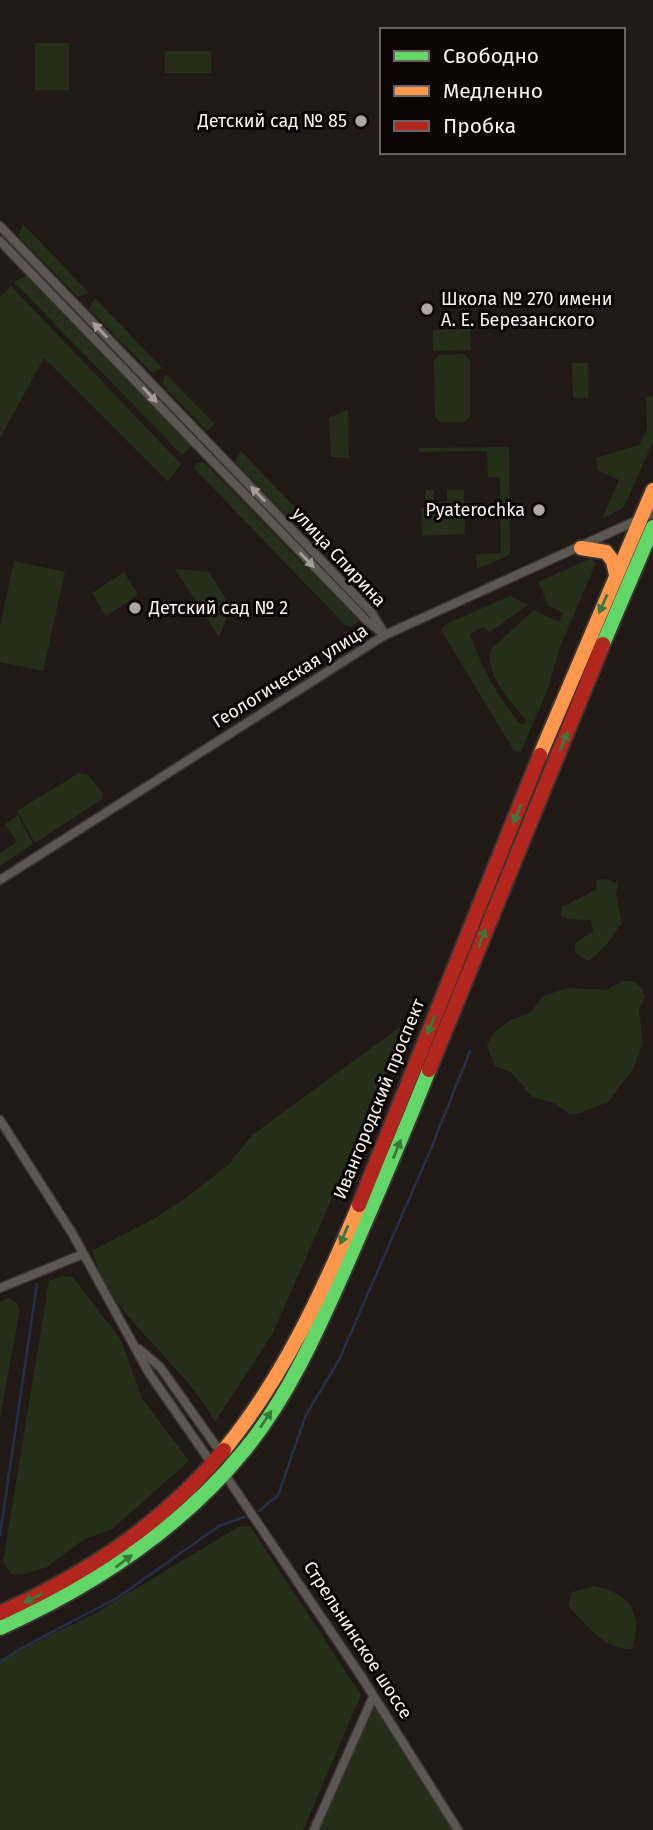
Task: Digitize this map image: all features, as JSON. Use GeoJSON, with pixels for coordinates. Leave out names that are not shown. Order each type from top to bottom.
{"type":"FeatureCollection","features":[{"type":"Feature","properties":{"kind":"highway","name":"Ивангородский проспект"},"geometry":{"type":"LineString","coordinates":[[0,1614],[66,1582],[111,1554],[153,1522],[264,1423],[316,1336],[386,1178],[649,520],[653,490]]}},
{"type":"Feature","properties":{"kind":"highway","name":"Ивангородский проспект"},"geometry":{"type":"LineString","coordinates":[[0,1628],[66,1597],[114,1568],[159,1535],[219,1463],[276,1375],[317,1297],[616,575],[649,520]]}},
{"type":"Feature","properties":{"kind":"highway"},"geometry":{"type":"LineString","coordinates":[[581,548],[592,547],[608,552],[614,559],[616,575]]}},
{"type":"Feature","properties":{"kind":"street","name":"улица Спирина"},"geometry":{"type":"LineString","coordinates":[[0,226],[358,599],[385,635]]}},
{"type":"Feature","properties":{"kind":"street","name":"улица Спирина"},"geometry":{"type":"LineString","coordinates":[[0,241],[357,611],[385,635]]}},
{"type":"Feature","properties":{"kind":"street","name":"Геологическая улица"},"geometry":{"type":"LineString","coordinates":[[0,880],[385,635],[649,520]]}},
{"type":"Feature","properties":{"kind":"street","name":"Стрельнинское шоссе"},"geometry":{"type":"LineString","coordinates":[[0,1120],[83,1254],[137,1347],[149,1373],[219,1463]]}},
{"type":"Feature","properties":{"kind":"street"},"geometry":{"type":"LineString","coordinates":[[0,1288],[83,1254]]}},
{"type":"Feature","properties":{"kind":"street","name":"Стрельнинское шоссе"},"geometry":{"type":"LineString","coordinates":[[137,1347],[160,1367],[219,1463],[458,1830]]}},
{"type":"Feature","properties":{"kind":"street"},"geometry":{"type":"LineString","coordinates":[[314,1830],[373,1697]]}},
{"type":"Feature","properties":{"kind":"green space"},"geometry":{"type":"Polygon","coordinates":[[[35,43],[69,43],[69,90],[35,90],[35,43]]]}},
{"type":"Feature","properties":{"kind":"green space"},"geometry":{"type":"Polygon","coordinates":[[[165,51],[211,51],[211,73],[165,73],[165,51]]]}},
{"type":"Feature","properties":{"kind":"green space"},"geometry":{"type":"Polygon","coordinates":[[[23,224],[89,293],[78,297],[18,236],[23,224]]]}},
{"type":"Feature","properties":{"kind":"green space"},"geometry":{"type":"Polygon","coordinates":[[[28,275],[192,446],[182,455],[14,282],[28,275]]]}},
{"type":"Feature","properties":{"kind":"green space"},"geometry":{"type":"Polygon","coordinates":[[[11,286],[181,464],[168,482],[44,358],[0,438],[0,297],[11,286]]]}},
{"type":"Feature","properties":{"kind":"green space"},"geometry":{"type":"Polygon","coordinates":[[[95,298],[162,368],[152,373],[89,309],[95,298]]]}},
{"type":"Feature","properties":{"kind":"green space"},"geometry":{"type":"Polygon","coordinates":[[[470,329],[471,350],[433,351],[433,330],[470,329]]]}},
{"type":"Feature","properties":{"kind":"green space"},"geometry":{"type":"Polygon","coordinates":[[[464,354],[470,360],[470,417],[464,422],[440,422],[435,417],[434,361],[439,355],[464,354]]]}},
{"type":"Feature","properties":{"kind":"green space"},"geometry":{"type":"Polygon","coordinates":[[[572,363],[588,363],[589,398],[573,398],[572,363]]]}},
{"type":"Feature","properties":{"kind":"green space"},"geometry":{"type":"Polygon","coordinates":[[[166,374],[215,424],[207,431],[162,384],[166,374]]]}},
{"type":"Feature","properties":{"kind":"green space"},"geometry":{"type":"Polygon","coordinates":[[[653,396],[653,442],[624,507],[602,519],[619,480],[597,470],[596,458],[639,445],[647,429],[646,397],[653,396]]]}},
{"type":"Feature","properties":{"kind":"green space"},"geometry":{"type":"Polygon","coordinates":[[[348,409],[349,458],[331,457],[329,418],[348,409]]]}},
{"type":"Feature","properties":{"kind":"green space"},"geometry":{"type":"Polygon","coordinates":[[[509,447],[510,555],[477,569],[476,554],[501,553],[500,478],[488,477],[487,451],[419,452],[419,448],[509,447]]]}},
{"type":"Feature","properties":{"kind":"green space"},"geometry":{"type":"Polygon","coordinates":[[[241,451],[304,517],[300,521],[291,520],[235,462],[241,451]]]}},
{"type":"Feature","properties":{"kind":"green space"},"geometry":{"type":"Polygon","coordinates":[[[197,463],[205,463],[359,621],[351,627],[345,625],[193,467],[197,463]]]}},
{"type":"Feature","properties":{"kind":"green space"},"geometry":{"type":"Polygon","coordinates":[[[426,490],[434,490],[434,503],[447,502],[447,490],[464,490],[465,534],[422,536],[421,508],[426,508],[426,490]]]}},
{"type":"Feature","properties":{"kind":"green space"},"geometry":{"type":"Polygon","coordinates":[[[592,558],[596,563],[560,647],[549,686],[521,752],[514,751],[441,630],[446,624],[510,596],[528,605],[490,632],[483,627],[470,634],[497,692],[520,724],[525,724],[525,719],[495,677],[491,667],[491,649],[534,610],[559,622],[563,613],[549,606],[538,582],[592,558]]]}},
{"type":"Feature","properties":{"kind":"green space"},"geometry":{"type":"Polygon","coordinates":[[[14,561],[65,572],[43,671],[0,662],[0,626],[14,561]]]}},
{"type":"Feature","properties":{"kind":"green space"},"geometry":{"type":"Polygon","coordinates":[[[175,569],[209,572],[231,608],[219,637],[175,569]]]}},
{"type":"Feature","properties":{"kind":"green space"},"geometry":{"type":"Polygon","coordinates":[[[124,572],[138,595],[106,616],[92,593],[124,572]]]}},
{"type":"Feature","properties":{"kind":"green space"},"geometry":{"type":"Polygon","coordinates":[[[79,773],[88,775],[103,793],[102,799],[35,843],[17,811],[79,773]]]}},
{"type":"Feature","properties":{"kind":"green space"},"geometry":{"type":"Polygon","coordinates":[[[18,815],[33,844],[0,866],[0,853],[17,842],[5,824],[18,815]]]}},
{"type":"Feature","properties":{"kind":"green space"},"geometry":{"type":"Polygon","coordinates":[[[607,879],[618,884],[616,896],[622,923],[602,949],[588,961],[575,952],[575,943],[594,931],[590,920],[567,919],[561,915],[562,907],[596,890],[597,880],[607,879]]]}},
{"type":"Feature","properties":{"kind":"green space"},"geometry":{"type":"Polygon","coordinates":[[[622,981],[637,984],[645,997],[639,1010],[643,1043],[633,1069],[608,1102],[570,1114],[554,1103],[532,1097],[511,1072],[495,1066],[487,1046],[494,1032],[511,1020],[530,1013],[543,996],[568,988],[607,990],[622,981]]]}},
{"type":"Feature","properties":{"kind":"green space"},"geometry":{"type":"Polygon","coordinates":[[[407,1022],[408,1025],[273,1333],[215,1422],[185,1380],[112,1295],[100,1273],[93,1250],[152,1220],[186,1198],[229,1164],[252,1135],[407,1022]]]}},
{"type":"Feature","properties":{"kind":"green space"},"geometry":{"type":"Polygon","coordinates":[[[63,1276],[73,1277],[121,1340],[142,1398],[189,1461],[112,1529],[83,1540],[47,1567],[25,1574],[11,1574],[3,1562],[49,1281],[63,1276]]]}},
{"type":"Feature","properties":{"kind":"green space"},"geometry":{"type":"Polygon","coordinates":[[[9,1298],[17,1303],[20,1309],[0,1418],[0,1302],[9,1298]]]}},
{"type":"Feature","properties":{"kind":"green space"},"geometry":{"type":"Polygon","coordinates":[[[250,1526],[361,1695],[303,1830],[0,1830],[0,1659],[92,1615],[238,1527],[250,1526]]]}},
{"type":"Feature","properties":{"kind":"green space"},"geometry":{"type":"Polygon","coordinates":[[[594,1586],[617,1594],[631,1607],[636,1625],[632,1649],[604,1641],[568,1606],[572,1592],[594,1586]]]}},
{"type":"Feature","properties":{"kind":"green space"},"geometry":{"type":"Polygon","coordinates":[[[372,1706],[377,1709],[453,1830],[320,1830],[372,1706]]]}},
{"type":"Feature","properties":{"kind":"waterway"},"geometry":{"type":"LineString","coordinates":[[259,1511],[278,1495],[306,1415],[339,1360],[430,1151],[470,1051]]}},
{"type":"Feature","properties":{"kind":"waterway"},"geometry":{"type":"LineString","coordinates":[[0,1535],[37,1284]]}},
{"type":"Feature","properties":{"kind":"waterway"},"geometry":{"type":"LineString","coordinates":[[0,1663],[16,1651],[117,1598],[219,1526],[244,1517]]}},
{"type":"Feature","properties":{"kind":"traffic: fast"},"geometry":{"type":"LineString","coordinates":[[603,644],[653,527]]}},
{"type":"Feature","properties":{"kind":"traffic: fast"},"geometry":{"type":"LineString","coordinates":[[0,1628],[68,1594],[132,1554],[191,1507],[218,1481],[259,1432],[300,1365],[323,1318],[429,1070]]}},
{"type":"Feature","properties":{"kind":"traffic: slow"},"geometry":{"type":"LineString","coordinates":[[540,755],[653,490]]}},
{"type":"Feature","properties":{"kind":"traffic: slow"},"geometry":{"type":"LineString","coordinates":[[581,548],[606,552],[613,561],[616,575]]}},
{"type":"Feature","properties":{"kind":"traffic: slow"},"geometry":{"type":"LineString","coordinates":[[224,1450],[283,1364],[331,1269],[359,1205]]}},
{"type":"Feature","properties":{"kind":"traffic: jam"},"geometry":{"type":"LineString","coordinates":[[429,1070],[603,644]]}},
{"type":"Feature","properties":{"kind":"traffic: jam"},"geometry":{"type":"LineString","coordinates":[[359,1205],[540,755]]}},
{"type":"Feature","properties":{"kind":"traffic: jam"},"geometry":{"type":"LineString","coordinates":[[0,1613],[63,1581],[121,1545],[175,1501],[224,1450]]}},
{"type":"Feature","properties":{"kind":"place","name":"Детский сад № 85"},"geometry":{"type":"Point","coordinates":[361,121]}},
{"type":"Feature","properties":{"kind":"place","name":"Школа № 270 имени А. Е. Березанского"},"geometry":{"type":"Point","coordinates":[427,309]}},
{"type":"Feature","properties":{"kind":"place","name":"Pyaterochka"},"geometry":{"type":"Point","coordinates":[539,510]}},
{"type":"Feature","properties":{"kind":"place","name":"Детский сад № 2"},"geometry":{"type":"Point","coordinates":[135,608]}}]}
